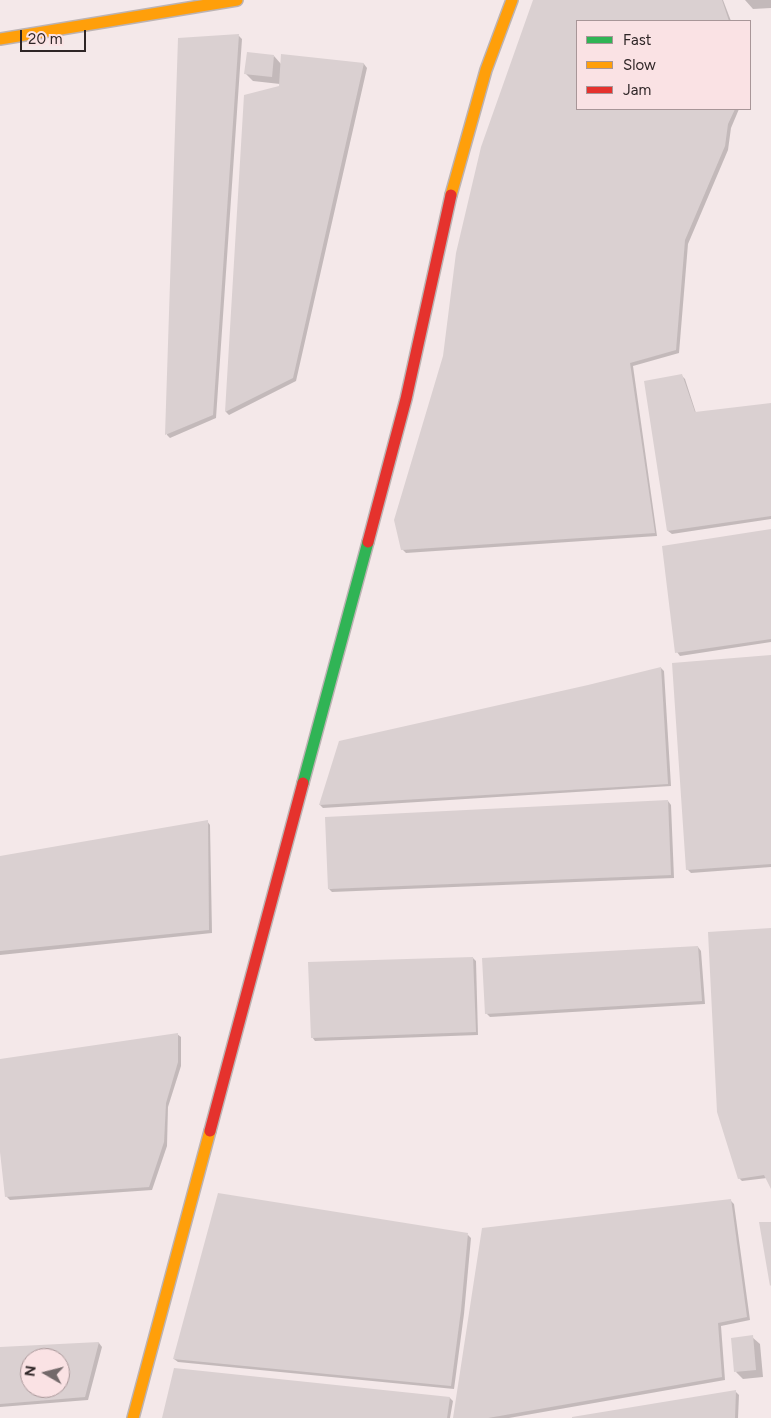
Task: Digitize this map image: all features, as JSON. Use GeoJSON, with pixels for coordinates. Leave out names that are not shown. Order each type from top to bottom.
{"type":"FeatureCollection","features":[{"type":"Feature","properties":{"kind":"street"},"geometry":{"type":"LineString","coordinates":[[0,39],[237,0]]}},
{"type":"Feature","properties":{"kind":"street"},"geometry":{"type":"LineString","coordinates":[[132,1418],[403,408],[455,178],[486,70],[512,0]]}},
{"type":"Feature","properties":{"kind":"building"},"geometry":{"type":"Polygon","coordinates":[[[533,0],[722,0],[729,20],[576,20],[576,110],[735,110],[728,124],[725,146],[685,240],[676,350],[630,363],[655,533],[401,550],[394,520],[443,356],[456,253],[481,147],[533,0]]]}},
{"type":"Feature","properties":{"kind":"building"},"geometry":{"type":"Polygon","coordinates":[[[239,34],[213,415],[165,435],[178,38],[239,34]]]}},
{"type":"Feature","properties":{"kind":"building"},"geometry":{"type":"Polygon","coordinates":[[[247,52],[274,55],[272,77],[244,74],[247,52]]]}},
{"type":"Feature","properties":{"kind":"building"},"geometry":{"type":"Polygon","coordinates":[[[281,54],[364,63],[293,378],[225,412],[244,95],[279,86],[281,54]]]}},
{"type":"Feature","properties":{"kind":"building"},"geometry":{"type":"Polygon","coordinates":[[[682,374],[695,412],[771,403],[771,516],[667,531],[644,381],[682,374]]]}},
{"type":"Feature","properties":{"kind":"building"},"geometry":{"type":"Polygon","coordinates":[[[771,529],[771,639],[675,653],[662,546],[771,529]]]}},
{"type":"Feature","properties":{"kind":"building"},"geometry":{"type":"Polygon","coordinates":[[[771,655],[771,864],[686,870],[672,663],[771,655]]]}},
{"type":"Feature","properties":{"kind":"building"},"geometry":{"type":"Polygon","coordinates":[[[661,667],[668,784],[319,805],[339,741],[661,667]]]}},
{"type":"Feature","properties":{"kind":"building"},"geometry":{"type":"Polygon","coordinates":[[[668,800],[671,875],[328,889],[325,817],[668,800]]]}},
{"type":"Feature","properties":{"kind":"building"},"geometry":{"type":"Polygon","coordinates":[[[208,820],[209,930],[0,951],[0,856],[208,820]]]}},
{"type":"Feature","properties":{"kind":"building"},"geometry":{"type":"Polygon","coordinates":[[[771,928],[771,1189],[764,1175],[738,1179],[717,1112],[708,932],[771,928]]]}},
{"type":"Feature","properties":{"kind":"building"},"geometry":{"type":"Polygon","coordinates":[[[698,946],[702,1001],[485,1014],[482,958],[698,946]]]}},
{"type":"Feature","properties":{"kind":"building"},"geometry":{"type":"Polygon","coordinates":[[[473,957],[476,1032],[311,1038],[308,962],[473,957]]]}},
{"type":"Feature","properties":{"kind":"building"},"geometry":{"type":"Polygon","coordinates":[[[178,1033],[178,1062],[166,1103],[164,1142],[149,1187],[5,1197],[0,1152],[0,1059],[178,1033]]]}},
{"type":"Feature","properties":{"kind":"building"},"geometry":{"type":"Polygon","coordinates":[[[218,1193],[468,1233],[461,1310],[451,1386],[173,1359],[218,1193]]]}},
{"type":"Feature","properties":{"kind":"building"},"geometry":{"type":"Polygon","coordinates":[[[731,1199],[747,1317],[718,1323],[722,1377],[488,1418],[453,1418],[482,1228],[731,1199]]]}},
{"type":"Feature","properties":{"kind":"building"},"geometry":{"type":"Polygon","coordinates":[[[759,1222],[771,1222],[770,1286],[759,1222]]]}},
{"type":"Feature","properties":{"kind":"building"},"geometry":{"type":"Polygon","coordinates":[[[753,1335],[756,1370],[734,1372],[731,1338],[753,1335]]]}},
{"type":"Feature","properties":{"kind":"building"},"geometry":{"type":"Polygon","coordinates":[[[99,1342],[85,1397],[0,1404],[0,1347],[99,1342]]]}},
{"type":"Feature","properties":{"kind":"building"},"geometry":{"type":"Polygon","coordinates":[[[174,1368],[450,1397],[447,1418],[162,1418],[174,1368]]]}},
{"type":"Feature","properties":{"kind":"building"},"geometry":{"type":"Polygon","coordinates":[[[736,1390],[735,1418],[572,1418],[572,1417],[736,1390]]]}},
{"type":"Feature","properties":{"kind":"traffic: fast"},"geometry":{"type":"LineString","coordinates":[[303,783],[368,542]]}},
{"type":"Feature","properties":{"kind":"traffic: slow"},"geometry":{"type":"LineString","coordinates":[[0,39],[237,0]]}},
{"type":"Feature","properties":{"kind":"traffic: slow"},"geometry":{"type":"LineString","coordinates":[[451,195],[486,70],[512,0]]}},
{"type":"Feature","properties":{"kind":"traffic: slow"},"geometry":{"type":"LineString","coordinates":[[133,1418],[210,1131]]}},
{"type":"Feature","properties":{"kind":"traffic: jam"},"geometry":{"type":"LineString","coordinates":[[368,542],[406,399],[451,195]]}},
{"type":"Feature","properties":{"kind":"traffic: jam"},"geometry":{"type":"LineString","coordinates":[[210,1131],[303,783]]}}]}
